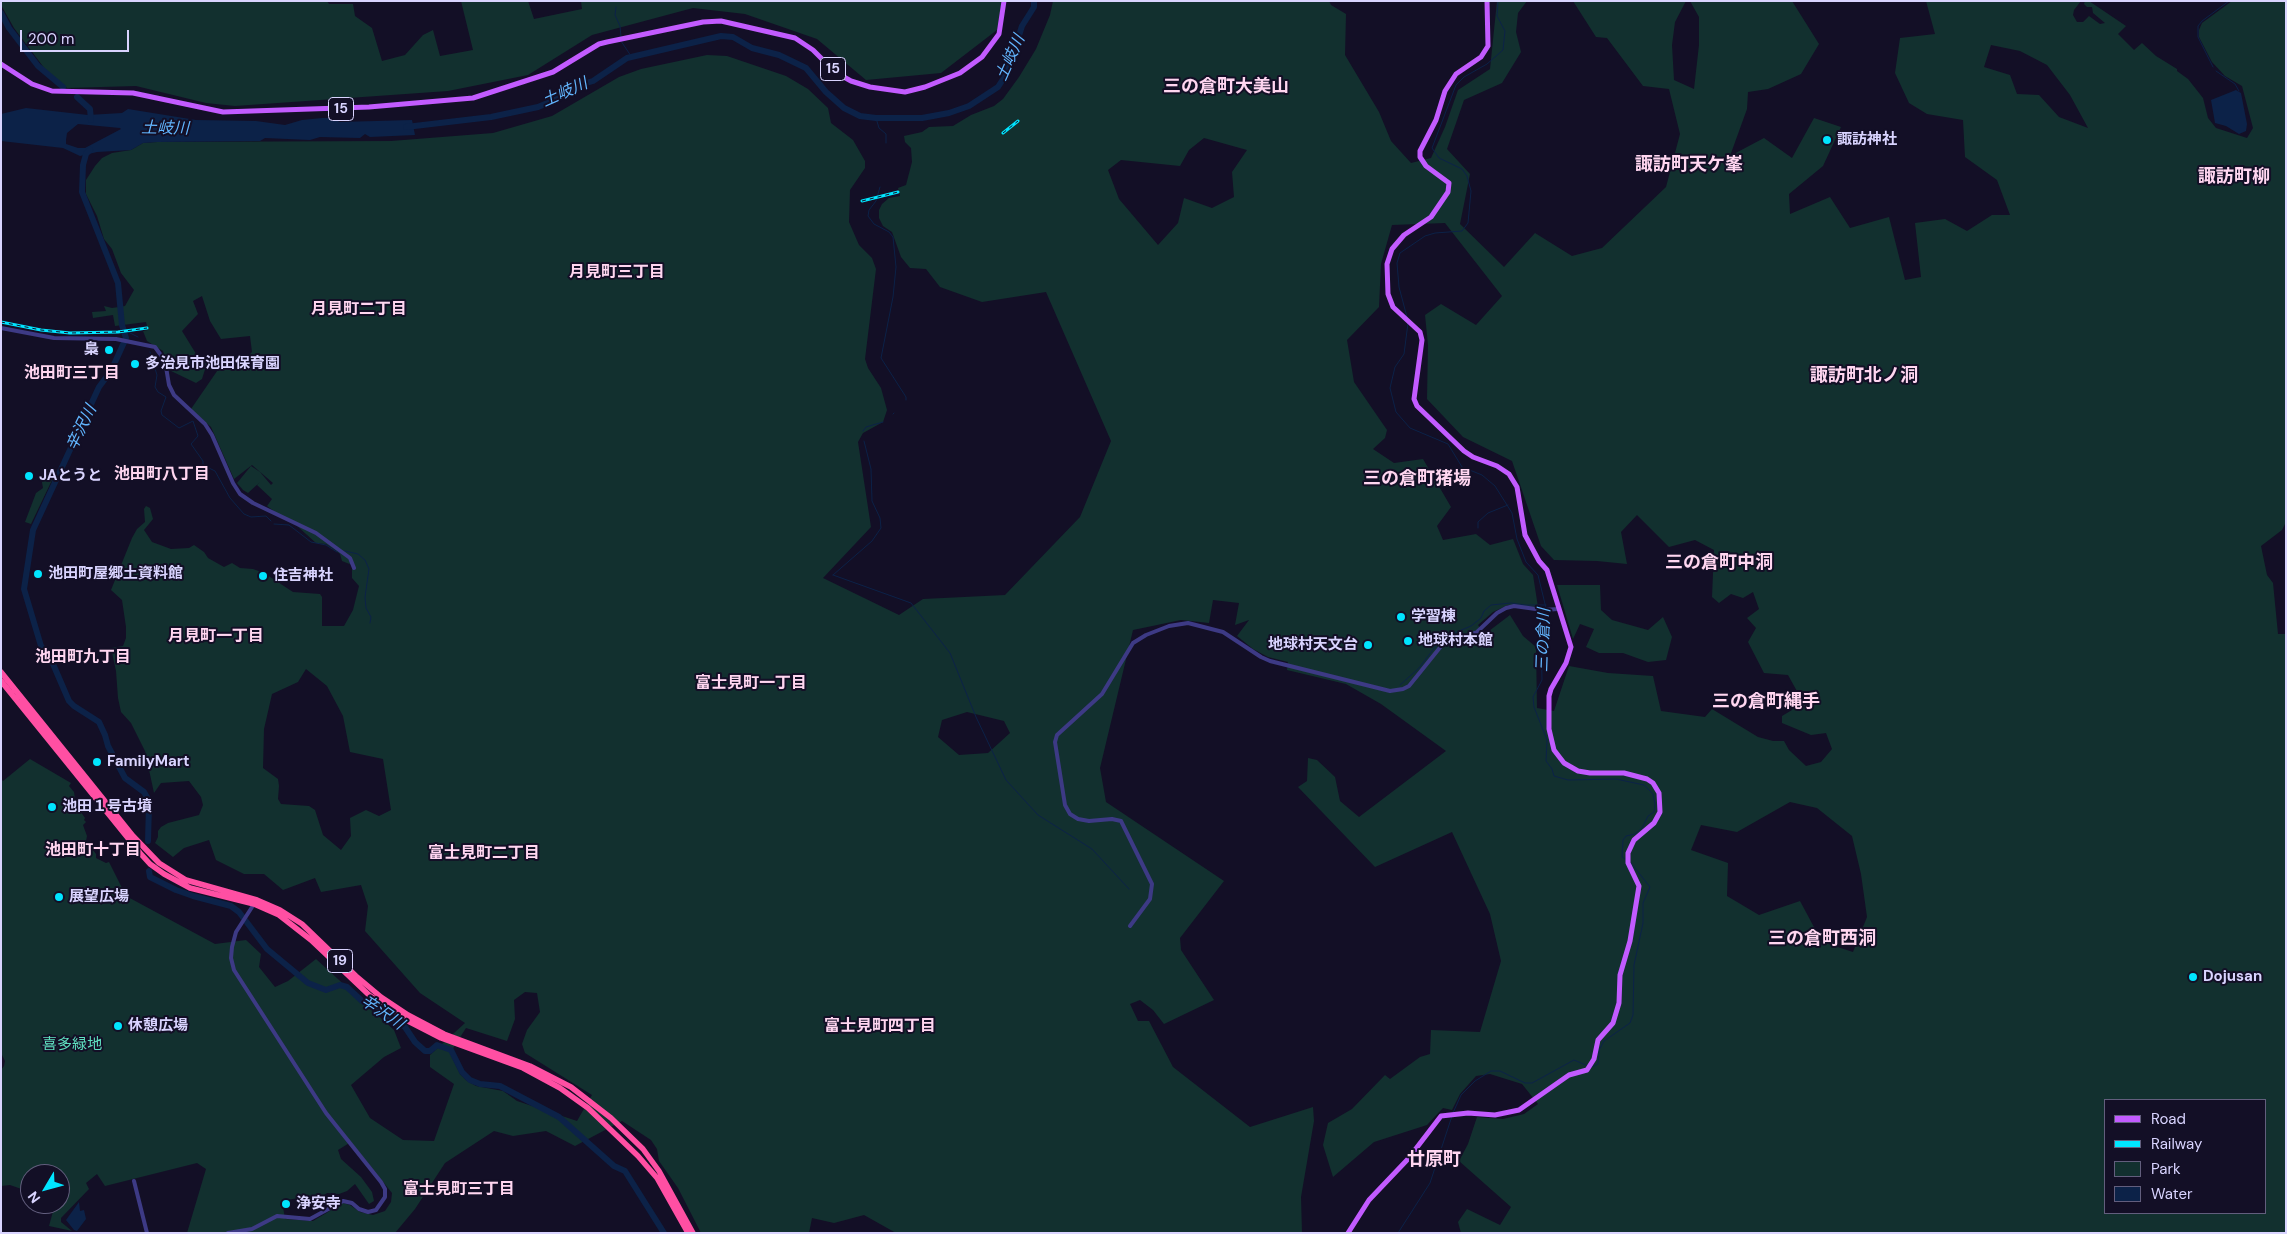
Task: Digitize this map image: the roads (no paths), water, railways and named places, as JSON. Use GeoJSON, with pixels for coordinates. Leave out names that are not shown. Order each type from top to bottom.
{"type":"FeatureCollection","features":[{"type":"Feature","properties":{"kind":"highway","name":"19"},"geometry":{"type":"LineString","coordinates":[[1,672],[133,836],[159,863],[186,880],[280,910],[302,924],[356,976],[381,997],[408,1015],[444,1034],[549,1074],[597,1105],[643,1150],[668,1186],[693,1233]]}},
{"type":"Feature","properties":{"kind":"highway","name":"19"},"geometry":{"type":"LineString","coordinates":[[1,681],[150,864],[190,888],[256,902],[279,915],[301,931],[369,995],[406,1020],[441,1038],[523,1068],[560,1088],[588,1108],[638,1156],[656,1178],[688,1233]]}},
{"type":"Feature","properties":{"kind":"main road","name":"15"},"geometry":{"type":"LineString","coordinates":[[1,64],[32,84],[52,91],[133,93],[223,112],[402,105],[473,98],[553,72],[599,44],[622,38],[703,22],[729,22],[800,40],[835,72],[851,81],[870,87],[905,92],[960,73],[982,56],[999,34],[1004,1]]}},
{"type":"Feature","properties":{"kind":"main road"},"geometry":{"type":"LineString","coordinates":[[1348,1233],[1368,1200],[1408,1159],[1432,1125],[1441,1116],[1449,1114],[1495,1115],[1519,1110],[1569,1075],[1588,1070],[1592,1063],[1598,1040],[1613,1023],[1619,1003],[1620,974],[1634,920],[1639,886],[1628,863],[1628,853],[1634,840],[1654,824],[1660,812],[1659,793],[1653,783],[1641,776],[1624,773],[1578,771],[1564,763],[1554,750],[1549,730],[1549,696],[1566,663],[1571,647],[1547,570],[1539,561],[1525,535],[1519,493],[1514,480],[1509,474],[1497,466],[1473,457],[1464,451],[1417,406],[1414,392],[1422,340],[1420,332],[1393,307],[1388,294],[1389,256],[1392,248],[1404,235],[1431,217],[1448,192],[1449,183],[1426,166],[1420,157],[1420,151],[1436,120],[1445,91],[1456,74],[1481,57],[1488,46],[1487,1]]}},
{"type":"Feature","properties":{"kind":"street"},"geometry":{"type":"LineString","coordinates":[[1,328],[62,340],[116,339],[155,347],[163,355],[174,396],[205,424],[240,494],[253,504],[316,533],[350,558],[354,568]]}},
{"type":"Feature","properties":{"kind":"street"},"geometry":{"type":"LineString","coordinates":[[1130,926],[1150,899],[1152,884],[1121,821],[1112,819],[1088,821],[1078,819],[1070,814],[1065,805],[1055,742],[1057,735],[1102,694],[1128,648],[1133,643],[1143,636],[1169,626],[1188,623],[1223,632],[1270,661],[1390,692],[1403,690],[1410,686],[1442,645],[1478,632],[1497,613],[1506,608],[1514,606],[1558,610]]}},
{"type":"Feature","properties":{"kind":"street"},"geometry":{"type":"LineString","coordinates":[[228,1233],[252,1229],[277,1216],[310,1219],[343,1201],[352,1203],[359,1210],[368,1212],[376,1210],[385,1197],[385,1189],[381,1182],[326,1113],[234,970],[231,958],[236,932],[256,902]]}},
{"type":"Feature","properties":{"kind":"street"},"geometry":{"type":"LineString","coordinates":[[134,1181],[147,1233]]}},
{"type":"Feature","properties":{"kind":"water"},"geometry":{"type":"Polygon","coordinates":[[[2236,90],[2241,93],[2247,124],[2246,131],[2239,134],[2226,126],[2215,123],[2211,100],[2236,90]]]}},
{"type":"Feature","properties":{"kind":"water"},"geometry":{"type":"Polygon","coordinates":[[[26,108],[88,115],[122,113],[128,109],[196,120],[256,121],[285,125],[302,120],[322,118],[331,118],[340,122],[412,120],[415,135],[370,137],[365,134],[360,138],[320,137],[310,140],[265,138],[260,141],[157,142],[143,143],[131,150],[97,152],[80,156],[63,148],[1,141],[1,114],[26,108]],[[78,124],[67,133],[66,144],[85,148],[120,128],[78,124]]]}},
{"type":"Feature","properties":{"kind":"water"},"geometry":{"type":"Polygon","coordinates":[[[79,1202],[80,1211],[84,1210],[86,1219],[77,1231],[66,1220],[79,1202]]]}},
{"type":"Feature","properties":{"kind":"waterway","name":"土岐川"},"geometry":{"type":"LineString","coordinates":[[406,127],[491,117],[538,107],[569,94],[583,84],[593,81],[627,58],[721,36],[733,37],[752,48],[779,55],[806,68],[826,92],[844,108],[860,116],[922,118],[949,113],[969,106],[998,87],[1007,73],[1022,26],[1034,7],[1034,1]]}},
{"type":"Feature","properties":{"kind":"waterway","name":"三の倉川"},"geometry":{"type":"LineString","coordinates":[[1407,317],[1399,287],[1397,263],[1400,253],[1425,236],[1435,233],[1462,231],[1468,223],[1471,191],[1467,176],[1462,169],[1439,158],[1432,148],[1456,85],[1464,77],[1487,64],[1503,50],[1505,31],[1497,16],[1498,1]]}},
{"type":"Feature","properties":{"kind":"waterway"},"geometry":{"type":"LineString","coordinates":[[2213,67],[2198,37],[2198,26],[2229,1]]}},
{"type":"Feature","properties":{"kind":"waterway"},"geometry":{"type":"LineString","coordinates":[[616,7],[615,15],[620,26],[621,37]]}},
{"type":"Feature","properties":{"kind":"waterway"},"geometry":{"type":"LineString","coordinates":[[1,13],[9,28],[38,66],[63,87]]}},
{"type":"Feature","properties":{"kind":"waterway"},"geometry":{"type":"LineString","coordinates":[[621,41],[631,56]]}},
{"type":"Feature","properties":{"kind":"waterway"},"geometry":{"type":"LineString","coordinates":[[2216,71],[2235,84],[2239,91]]}},
{"type":"Feature","properties":{"kind":"waterway"},"geometry":{"type":"LineString","coordinates":[[77,97],[90,109],[91,120]]}},
{"type":"Feature","properties":{"kind":"waterway"},"geometry":{"type":"LineString","coordinates":[[876,118],[879,128],[886,134],[886,143]]}},
{"type":"Feature","properties":{"kind":"waterway","name":"辛沢川"},"geometry":{"type":"LineString","coordinates":[[90,150],[86,154],[83,165],[82,192],[118,283],[122,325],[126,338],[111,371],[99,387],[33,530],[24,589],[41,646],[53,664],[69,701],[99,722],[108,746],[125,778],[144,792],[148,799],[148,841]]}},
{"type":"Feature","properties":{"kind":"waterway"},"geometry":{"type":"LineString","coordinates":[[880,187],[876,201],[869,210],[868,216],[874,224],[889,232],[893,237],[896,267],[893,297],[881,358],[906,397],[906,400]]}},
{"type":"Feature","properties":{"kind":"waterway","name":"三の倉川"},"geometry":{"type":"LineString","coordinates":[[1408,323],[1404,354],[1395,367],[1390,388],[1396,412],[1410,428],[1448,444],[1462,467],[1482,475],[1495,486],[1512,513],[1517,539],[1526,562],[1538,575],[1546,608]]}},
{"type":"Feature","properties":{"kind":"waterway"},"geometry":{"type":"LineString","coordinates":[[124,330],[138,337]]}},
{"type":"Feature","properties":{"kind":"waterway"},"geometry":{"type":"LineString","coordinates":[[150,352],[157,375],[155,387],[158,392],[166,397],[161,411],[162,415],[179,428],[193,421],[198,436],[191,444],[203,461],[203,465],[215,471],[230,498],[244,514],[251,517],[266,516],[271,521]]}},
{"type":"Feature","properties":{"kind":"waterway"},"geometry":{"type":"LineString","coordinates":[[863,431],[866,427],[883,422]]}},
{"type":"Feature","properties":{"kind":"waterway"},"geometry":{"type":"LineString","coordinates":[[833,575],[872,541],[881,528],[880,518],[872,501],[871,469],[864,441]]}},
{"type":"Feature","properties":{"kind":"waterway"},"geometry":{"type":"LineString","coordinates":[[1478,528],[1478,522],[1488,513],[1508,505]]}},
{"type":"Feature","properties":{"kind":"waterway"},"geometry":{"type":"LineString","coordinates":[[274,524],[289,525],[311,542],[326,545],[337,552]]}},
{"type":"Feature","properties":{"kind":"waterway"},"geometry":{"type":"LineString","coordinates":[[345,551],[358,554],[365,560],[369,569],[365,597],[366,608],[371,617],[370,623]]}},
{"type":"Feature","properties":{"kind":"waterway"},"geometry":{"type":"LineString","coordinates":[[833,575],[911,603],[950,653],[976,717],[1006,780],[1038,815],[1092,849],[1129,889]]}},
{"type":"Feature","properties":{"kind":"waterway"},"geometry":{"type":"LineString","coordinates":[[1400,685],[1419,668],[1442,638],[1471,626],[1481,618],[1484,611],[1491,605],[1511,603],[1546,605]]}},
{"type":"Feature","properties":{"kind":"waterway","name":"三の倉川"},"geometry":{"type":"LineString","coordinates":[[1546,612],[1546,623],[1541,640],[1542,680],[1533,697],[1534,707],[1547,740],[1546,761],[1552,769],[1554,776],[1568,780],[1616,779],[1644,785],[1653,794],[1654,812],[1648,816],[1642,828],[1635,834],[1626,836],[1623,840],[1622,857],[1625,859]]}},
{"type":"Feature","properties":{"kind":"waterway","name":"三の倉川"},"geometry":{"type":"LineString","coordinates":[[1592,1067],[1598,1064],[1599,1050],[1604,1041],[1630,1023],[1633,1015],[1634,965],[1643,923],[1643,903],[1650,887],[1631,863]]}},
{"type":"Feature","properties":{"kind":"waterway","name":"辛沢川"},"geometry":{"type":"LineString","coordinates":[[149,871],[150,877],[176,890],[231,906],[239,912],[267,949],[308,983],[326,990],[340,985],[347,987],[362,1001],[405,1027],[415,1042],[425,1051],[430,1051],[437,1045],[451,1050],[462,1072],[470,1080],[480,1084],[500,1086],[559,1117],[614,1166],[625,1171],[664,1233]]}},
{"type":"Feature","properties":{"kind":"waterway","name":"三の倉川"},"geometry":{"type":"LineString","coordinates":[[1453,1113],[1461,1095],[1475,1081],[1491,1071],[1500,1071],[1525,1083],[1532,1083],[1574,1060],[1588,1066]]}},
{"type":"Feature","properties":{"kind":"waterway","name":"三の倉川"},"geometry":{"type":"LineString","coordinates":[[1398,1233],[1430,1183],[1452,1116]]}},
{"type":"Feature","properties":{"kind":"railway"},"geometry":{"type":"LineString","coordinates":[[1003,133],[1018,121]]}},
{"type":"Feature","properties":{"kind":"railway"},"geometry":{"type":"LineString","coordinates":[[862,201],[898,192]]}},
{"type":"Feature","properties":{"kind":"railway"},"geometry":{"type":"LineString","coordinates":[[1,322],[41,330],[70,333],[118,332],[147,328]]}},
{"type":"Feature","properties":{"kind":"place","name":"諏訪神社"},"geometry":{"type":"Point","coordinates":[1827,140]}},
{"type":"Feature","properties":{"kind":"place","name":"梟"},"geometry":{"type":"Point","coordinates":[109,350]}},
{"type":"Feature","properties":{"kind":"place","name":"多治見市池田保育園"},"geometry":{"type":"Point","coordinates":[135,364]}},
{"type":"Feature","properties":{"kind":"place","name":"JAとうと"},"geometry":{"type":"Point","coordinates":[29,476]}},
{"type":"Feature","properties":{"kind":"place","name":"池田町屋郷土資料館"},"geometry":{"type":"Point","coordinates":[38,574]}},
{"type":"Feature","properties":{"kind":"place","name":"住吉神社"},"geometry":{"type":"Point","coordinates":[263,576]}},
{"type":"Feature","properties":{"kind":"place","name":"学習棟"},"geometry":{"type":"Point","coordinates":[1401,617]}},
{"type":"Feature","properties":{"kind":"place","name":"地球村本館"},"geometry":{"type":"Point","coordinates":[1408,641]}},
{"type":"Feature","properties":{"kind":"place","name":"地球村天文台"},"geometry":{"type":"Point","coordinates":[1368,645]}},
{"type":"Feature","properties":{"kind":"place","name":"FamilyMart"},"geometry":{"type":"Point","coordinates":[97,762]}},
{"type":"Feature","properties":{"kind":"place","name":"池田１号古墳"},"geometry":{"type":"Point","coordinates":[52,807]}},
{"type":"Feature","properties":{"kind":"place","name":"展望広場"},"geometry":{"type":"Point","coordinates":[59,897]}},
{"type":"Feature","properties":{"kind":"place","name":"Dojusan"},"geometry":{"type":"Point","coordinates":[2193,977]}},
{"type":"Feature","properties":{"kind":"place","name":"休憩広場"},"geometry":{"type":"Point","coordinates":[118,1026]}},
{"type":"Feature","properties":{"kind":"place","name":"浄安寺"},"geometry":{"type":"Point","coordinates":[286,1204]}},
{"type":"Feature","properties":{"kind":"district","name":"三の倉町大美山"},"geometry":{"type":"Point","coordinates":[1226,87]}},
{"type":"Feature","properties":{"kind":"district","name":"諏訪町天ケ峯"},"geometry":{"type":"Point","coordinates":[1689,165]}},
{"type":"Feature","properties":{"kind":"district","name":"諏訪町柳"},"geometry":{"type":"Point","coordinates":[2234,177]}},
{"type":"Feature","properties":{"kind":"district","name":"月見町三丁目"},"geometry":{"type":"Point","coordinates":[617,273]}},
{"type":"Feature","properties":{"kind":"district","name":"月見町二丁目"},"geometry":{"type":"Point","coordinates":[359,310]}},
{"type":"Feature","properties":{"kind":"district","name":"池田町三丁目"},"geometry":{"type":"Point","coordinates":[72,374]}},
{"type":"Feature","properties":{"kind":"district","name":"諏訪町北ノ洞"},"geometry":{"type":"Point","coordinates":[1864,376]}},
{"type":"Feature","properties":{"kind":"district","name":"池田町八丁目"},"geometry":{"type":"Point","coordinates":[162,475]}},
{"type":"Feature","properties":{"kind":"district","name":"三の倉町猪場"},"geometry":{"type":"Point","coordinates":[1417,479]}},
{"type":"Feature","properties":{"kind":"district","name":"三の倉町中洞"},"geometry":{"type":"Point","coordinates":[1719,563]}},
{"type":"Feature","properties":{"kind":"district","name":"月見町一丁目"},"geometry":{"type":"Point","coordinates":[216,637]}},
{"type":"Feature","properties":{"kind":"district","name":"池田町九丁目"},"geometry":{"type":"Point","coordinates":[83,658]}},
{"type":"Feature","properties":{"kind":"district","name":"富士見町一丁目"},"geometry":{"type":"Point","coordinates":[751,684]}},
{"type":"Feature","properties":{"kind":"district","name":"三の倉町縄手"},"geometry":{"type":"Point","coordinates":[1766,702]}},
{"type":"Feature","properties":{"kind":"district","name":"池田町十丁目"},"geometry":{"type":"Point","coordinates":[93,851]}},
{"type":"Feature","properties":{"kind":"district","name":"富士見町二丁目"},"geometry":{"type":"Point","coordinates":[484,854]}},
{"type":"Feature","properties":{"kind":"district","name":"三の倉町西洞"},"geometry":{"type":"Point","coordinates":[1822,939]}},
{"type":"Feature","properties":{"kind":"district","name":"富士見町四丁目"},"geometry":{"type":"Point","coordinates":[880,1027]}},
{"type":"Feature","properties":{"kind":"district","name":"廿原町"},"geometry":{"type":"Point","coordinates":[1434,1160]}},
{"type":"Feature","properties":{"kind":"district","name":"富士見町三丁目"},"geometry":{"type":"Point","coordinates":[459,1190]}},
{"type":"Feature","properties":{"kind":"park label","name":"喜多緑地"},"geometry":{"type":"Point","coordinates":[72,1045]}}]}
